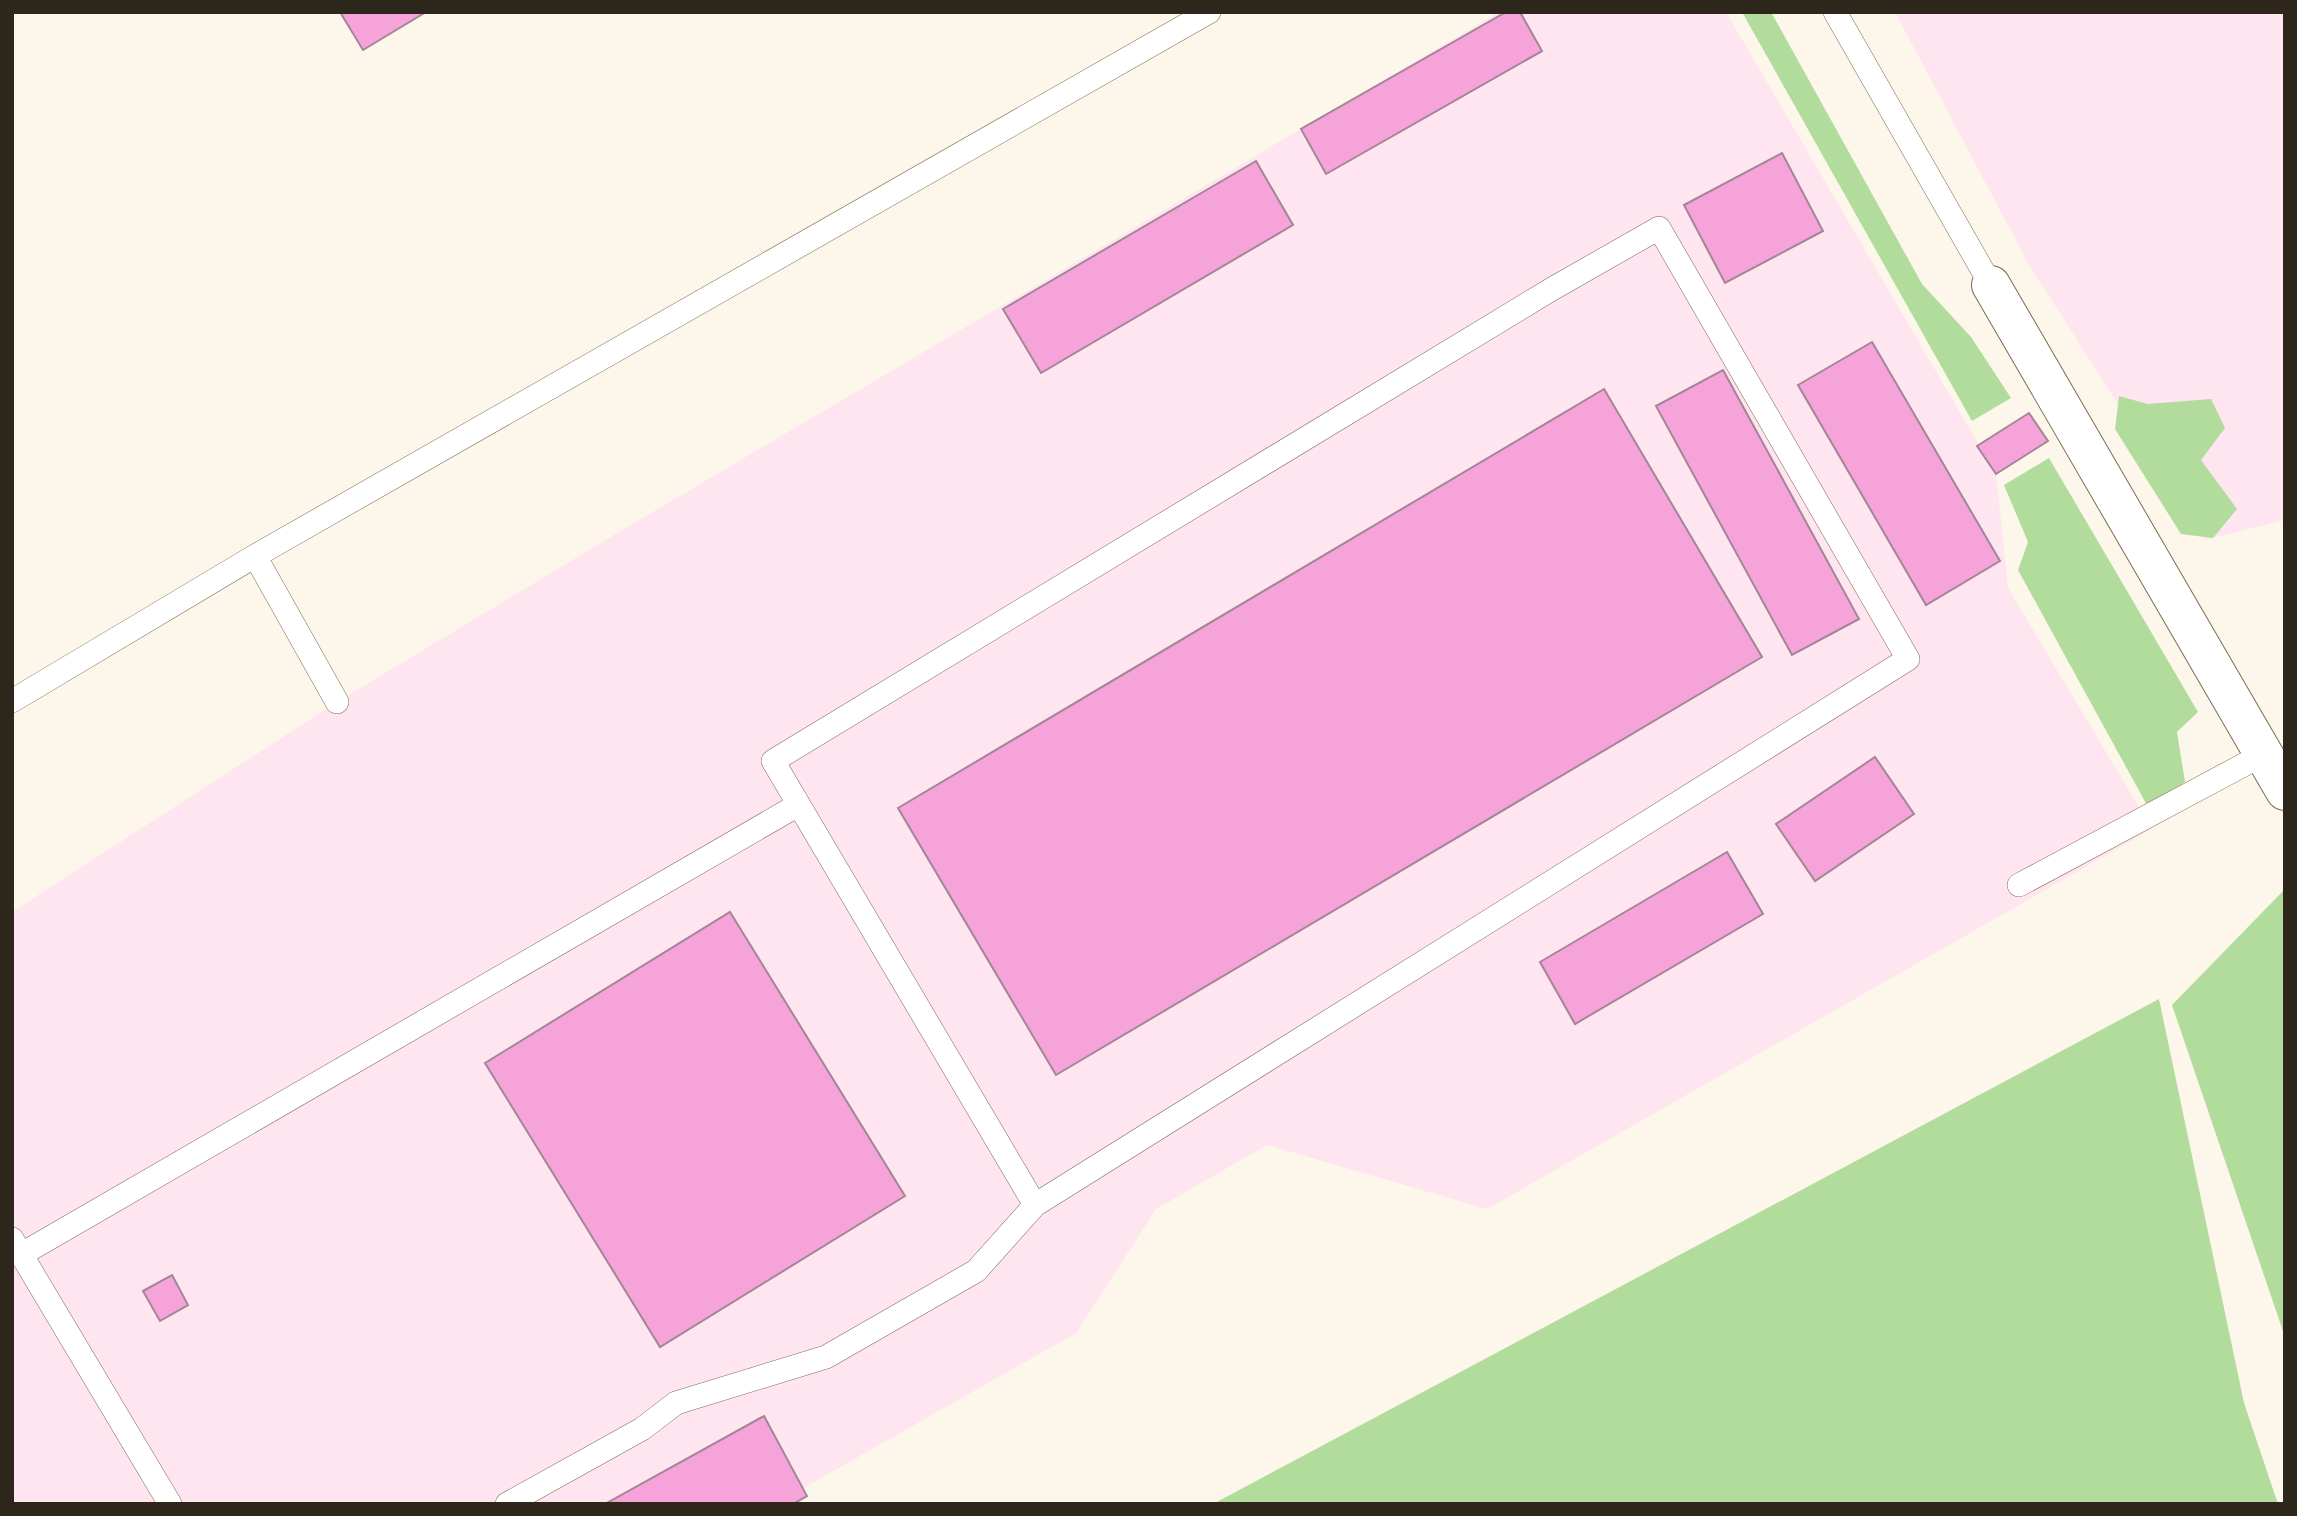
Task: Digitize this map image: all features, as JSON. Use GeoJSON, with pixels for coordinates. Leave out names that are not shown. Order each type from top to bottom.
{"type":"FeatureCollection","features":[{"type":"Feature","properties":{"kind":"street"},"geometry":{"type":"LineString","coordinates":[[1992,285],[2285,791]]}},
{"type":"Feature","properties":{"kind":"lane"},"geometry":{"type":"LineString","coordinates":[[12,701],[255,556],[1209,12]]}},
{"type":"Feature","properties":{"kind":"lane"},"geometry":{"type":"LineString","coordinates":[[1835,12],[1992,285]]}},
{"type":"Feature","properties":{"kind":"lane"},"geometry":{"type":"LineString","coordinates":[[507,1504],[642,1429],[676,1403],[826,1357],[976,1271],[1035,1205],[1908,659],[1658,228],[1552,289],[773,761],[1035,1205]]}},
{"type":"Feature","properties":{"kind":"lane"},"geometry":{"type":"LineString","coordinates":[[255,556],[337,702]]}},
{"type":"Feature","properties":{"kind":"lane"},"geometry":{"type":"LineString","coordinates":[[2018,885],[2264,754]]}},
{"type":"Feature","properties":{"kind":"lane"},"geometry":{"type":"LineString","coordinates":[[170,1504],[17,1247],[798,805]]}},
{"type":"Feature","properties":{"kind":"shaded area"},"geometry":{"type":"Polygon","coordinates":[[[1499,12],[1726,12],[1996,474],[2008,588],[2152,829],[1487,1209],[1267,1145],[1156,1209],[1076,1333],[775,1504],[12,1504],[12,912],[337,702],[614,535],[1499,12]]]}},
{"type":"Feature","properties":{"kind":"shaded area"},"geometry":{"type":"Polygon","coordinates":[[[1895,12],[2285,12],[2285,520],[2205,540],[2029,265],[1895,12]]]}},
{"type":"Feature","properties":{"kind":"green space"},"geometry":{"type":"Polygon","coordinates":[[[1742,12],[1771,12],[1922,284],[1971,337],[2011,398],[1972,421],[1742,12]]]}},
{"type":"Feature","properties":{"kind":"green space"},"geometry":{"type":"Polygon","coordinates":[[[2119,396],[2148,404],[2211,399],[2225,428],[2201,460],[2237,509],[2213,538],[2181,534],[2115,429],[2119,396]]]}},
{"type":"Feature","properties":{"kind":"green space"},"geometry":{"type":"Polygon","coordinates":[[[2049,458],[2198,712],[2177,732],[2185,782],[2148,807],[2018,570],[2028,542],[2004,485],[2049,458]]]}},
{"type":"Feature","properties":{"kind":"green space"},"geometry":{"type":"Polygon","coordinates":[[[2285,889],[2285,1337],[2172,1005],[2285,889]]]}},
{"type":"Feature","properties":{"kind":"green space"},"geometry":{"type":"Polygon","coordinates":[[[2159,999],[2244,1403],[2278,1504],[1213,1504],[2159,999]]]}},
{"type":"Feature","properties":{"kind":"building"},"geometry":{"type":"Polygon","coordinates":[[[340,12],[426,12],[363,50],[340,12]]]}},
{"type":"Feature","properties":{"kind":"building"},"geometry":{"type":"Polygon","coordinates":[[[1506,12],[1520,12],[1542,51],[1326,174],[1301,129],[1506,12]]]}},
{"type":"Feature","properties":{"kind":"building"},"geometry":{"type":"Polygon","coordinates":[[[1782,153],[1823,231],[1725,283],[1684,205],[1782,153]]]}},
{"type":"Feature","properties":{"kind":"building"},"geometry":{"type":"Polygon","coordinates":[[[1256,161],[1293,225],[1041,373],[1003,309],[1256,161]]]}},
{"type":"Feature","properties":{"kind":"building"},"geometry":{"type":"Polygon","coordinates":[[[1872,342],[2000,561],[1926,605],[1798,385],[1872,342]]]}},
{"type":"Feature","properties":{"kind":"building"},"geometry":{"type":"Polygon","coordinates":[[[1723,370],[1859,619],[1792,655],[1656,406],[1723,370]]]}},
{"type":"Feature","properties":{"kind":"building"},"geometry":{"type":"Polygon","coordinates":[[[1604,389],[1762,657],[1056,1075],[898,808],[1604,389]]]}},
{"type":"Feature","properties":{"kind":"building"},"geometry":{"type":"Polygon","coordinates":[[[2029,413],[2048,441],[1996,474],[1977,446],[2029,413]]]}},
{"type":"Feature","properties":{"kind":"building"},"geometry":{"type":"Polygon","coordinates":[[[1875,757],[1914,814],[1815,881],[1776,824],[1875,757]]]}},
{"type":"Feature","properties":{"kind":"building"},"geometry":{"type":"Polygon","coordinates":[[[1727,852],[1763,914],[1575,1024],[1540,962],[1727,852]]]}},
{"type":"Feature","properties":{"kind":"building"},"geometry":{"type":"Polygon","coordinates":[[[730,912],[905,1196],[660,1347],[485,1063],[730,912]]]}},
{"type":"Feature","properties":{"kind":"building"},"geometry":{"type":"Polygon","coordinates":[[[172,1275],[188,1305],[160,1321],[143,1291],[172,1275]]]}},
{"type":"Feature","properties":{"kind":"building"},"geometry":{"type":"Polygon","coordinates":[[[764,1416],[807,1496],[793,1504],[605,1504],[764,1416]]]}}]}
